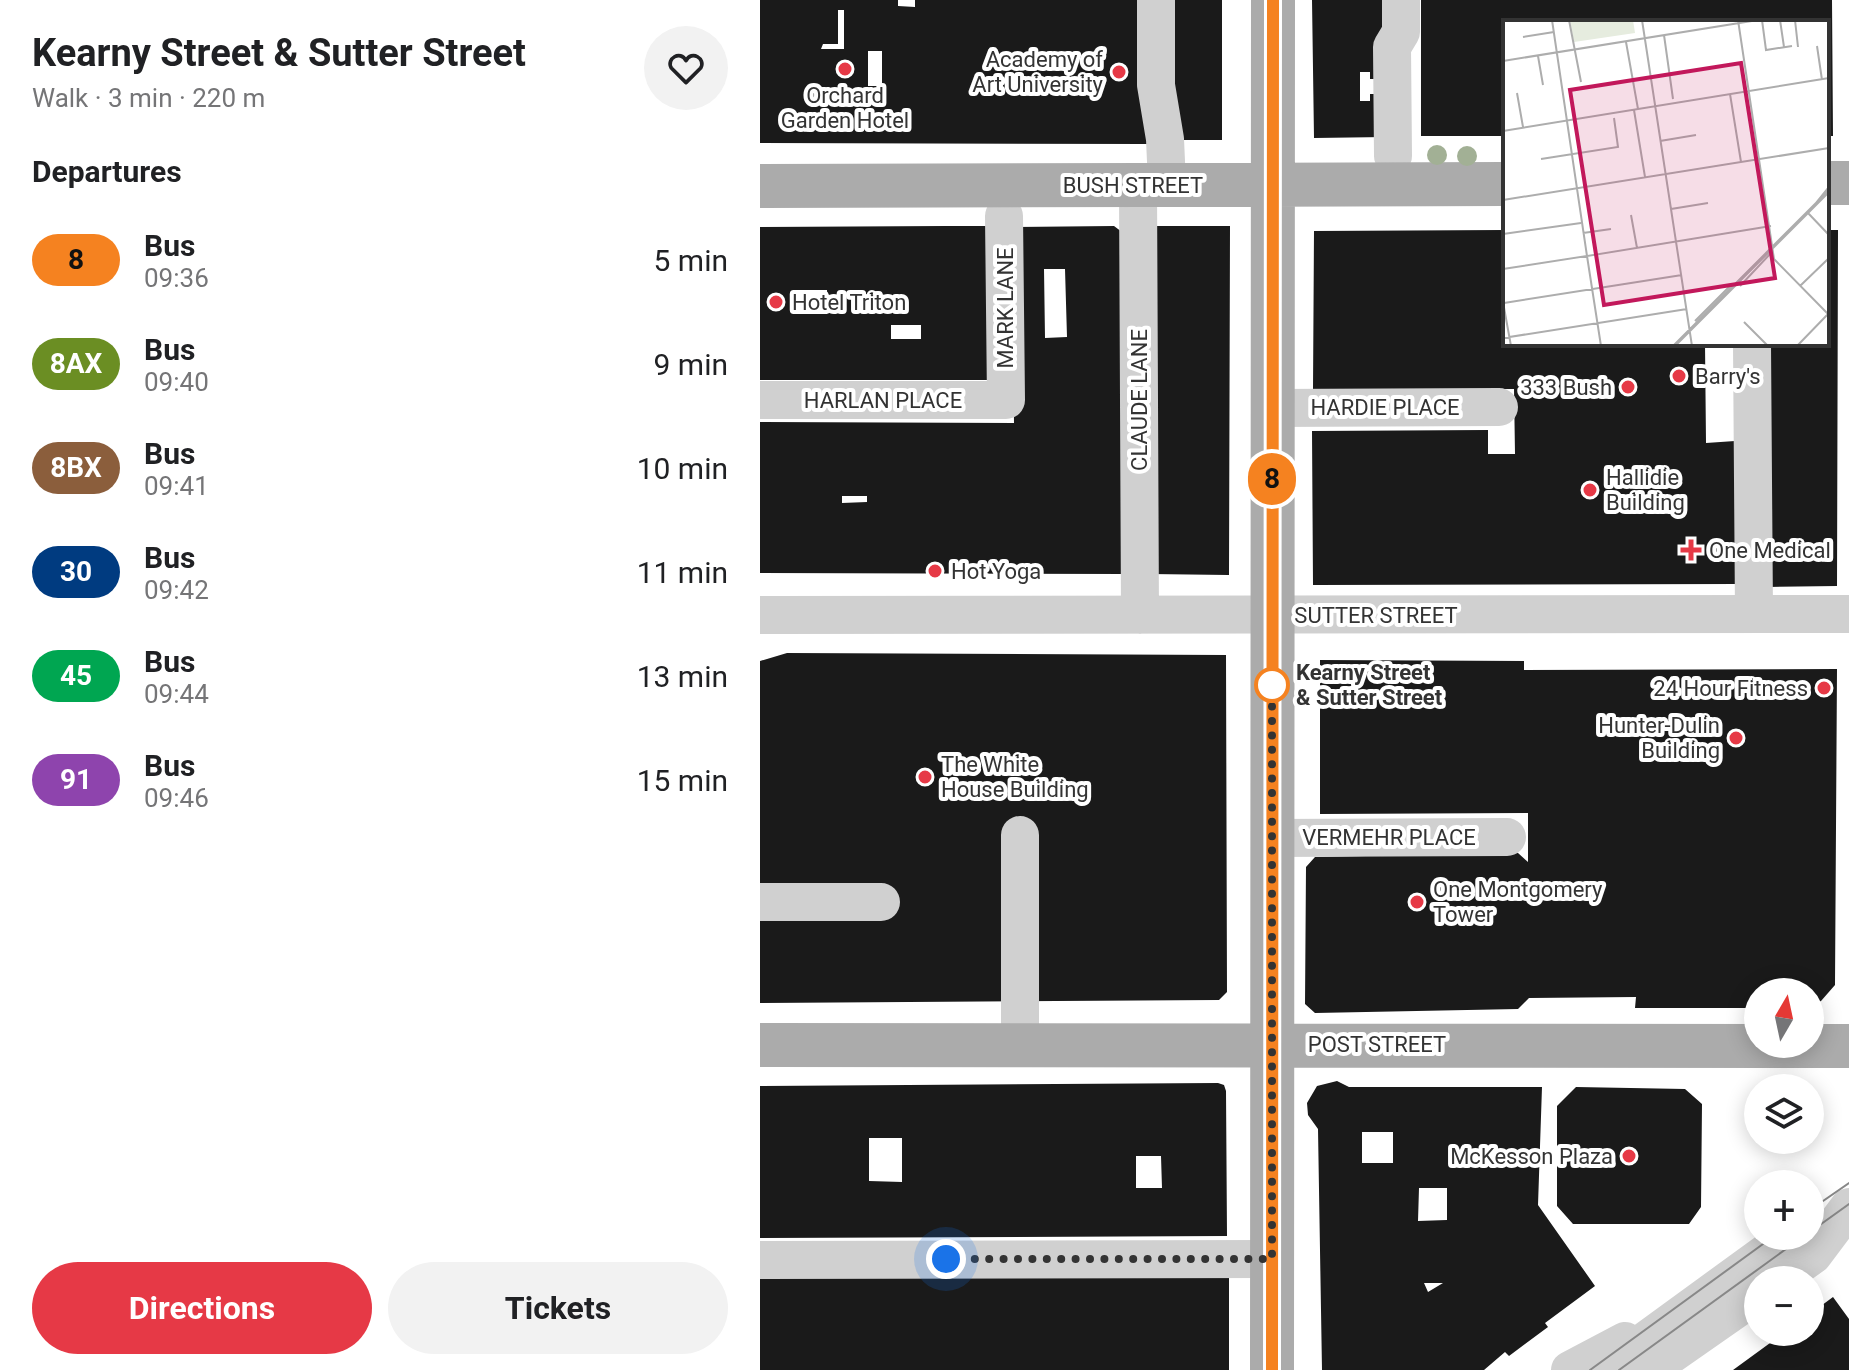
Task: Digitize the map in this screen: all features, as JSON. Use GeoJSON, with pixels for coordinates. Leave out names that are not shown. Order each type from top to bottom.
{"type":"FeatureCollection","features":[{"type":"Feature","properties":{"kind":"main road"},"geometry":{"type":"LineString","coordinates":[[1272,1370],[1273,0]]}},
{"type":"Feature","properties":{"kind":"main road","name":"BUSH STREET"},"geometry":{"type":"LineString","coordinates":[[760,186],[1503,184]]}},
{"type":"Feature","properties":{"kind":"main road","name":"POST STREET"},"geometry":{"type":"LineString","coordinates":[[760,1045],[1849,1046]]}},
{"type":"Feature","properties":{"kind":"street","name":"CLAUDE LANE"},"geometry":{"type":"LineString","coordinates":[[1140,615],[1152,185],[1165,139],[1156,85],[1156,0]]}},
{"type":"Feature","properties":{"kind":"street"},"geometry":{"type":"LineString","coordinates":[[1393,156],[1392,47],[1401,16]]}},
{"type":"Feature","properties":{"kind":"street","name":"MARK LANE"},"geometry":{"type":"LineString","coordinates":[[1004,216],[1006,400]]}},
{"type":"Feature","properties":{"kind":"street"},"geometry":{"type":"LineString","coordinates":[[1752,346],[1754,614]]}},
{"type":"Feature","properties":{"kind":"street","name":"HARLAN PLACE"},"geometry":{"type":"LineString","coordinates":[[760,400],[1006,400]]}},
{"type":"Feature","properties":{"kind":"street","name":"HARDIE PLACE"},"geometry":{"type":"LineString","coordinates":[[1272,408],[1499,407]]}},
{"type":"Feature","properties":{"kind":"street","name":"SUTTER STREET"},"geometry":{"type":"LineString","coordinates":[[760,615],[1849,614]]}},
{"type":"Feature","properties":{"kind":"street"},"geometry":{"type":"LineString","coordinates":[[1020,835],[1020,1044]]}},
{"type":"Feature","properties":{"kind":"street","name":"VERMEHR PLACE"},"geometry":{"type":"LineString","coordinates":[[1272,838],[1507,837]]}},
{"type":"Feature","properties":{"kind":"street"},"geometry":{"type":"LineString","coordinates":[[760,902],[881,902]]}},
{"type":"Feature","properties":{"kind":"street"},"geometry":{"type":"LineString","coordinates":[[1824,1212],[1849,1194]]}},
{"type":"Feature","properties":{"kind":"street"},"geometry":{"type":"LineString","coordinates":[[1798,1266],[1813,1255],[1849,1207]]}},
{"type":"Feature","properties":{"kind":"street"},"geometry":{"type":"LineString","coordinates":[[1605,1370],[1770,1250]]}},
{"type":"Feature","properties":{"kind":"street"},"geometry":{"type":"LineString","coordinates":[[760,1260],[1272,1259]]}},
{"type":"Feature","properties":{"kind":"street"},"geometry":{"type":"LineString","coordinates":[[1570,1370],[1712,1293]]}},
{"type":"Feature","properties":{"kind":"street"},"geometry":{"type":"LineString","coordinates":[[1649,1370],[1744,1304]]}},
{"type":"Feature","properties":{"kind":"building"},"geometry":{"type":"Polygon","coordinates":[[[760,0],[898,0],[898,6],[915,7],[915,0],[1149,0],[1149,144],[760,143],[760,0]],[[838,10],[838,44],[823,44],[821,49],[844,49],[844,10],[838,10]],[[868,51],[868,86],[882,86],[882,51],[868,51]]]}},
{"type":"Feature","properties":{"kind":"building"},"geometry":{"type":"Polygon","coordinates":[[[1171,0],[1222,0],[1222,140],[1173,140],[1171,0]]]}},
{"type":"Feature","properties":{"kind":"building"},"geometry":{"type":"Polygon","coordinates":[[[1312,0],[1385,0],[1386,79],[1370,79],[1370,72],[1360,72],[1360,101],[1370,101],[1370,94],[1386,94],[1386,137],[1314,138],[1312,0]]]}},
{"type":"Feature","properties":{"kind":"building"},"geometry":{"type":"Polygon","coordinates":[[[1421,0],[1832,0],[1833,136],[1829,136],[1829,20],[1503,20],[1503,136],[1421,136],[1421,0]]]}},
{"type":"Feature","properties":{"kind":"building"},"geometry":{"type":"Polygon","coordinates":[[[995,226],[995,380],[760,380],[760,227],[995,226]],[[793,290],[793,314],[827,314],[827,290],[793,290]],[[891,325],[891,339],[921,339],[921,325],[891,325]]]}},
{"type":"Feature","properties":{"kind":"building"},"geometry":{"type":"Polygon","coordinates":[[[1114,226],[1126,235],[1127,574],[760,573],[760,422],[1014,423],[1012,227],[1114,226]],[[1044,269],[1045,338],[1067,337],[1065,269],[1044,269]],[[842,496],[842,503],[867,502],[867,496],[842,496]]]}},
{"type":"Feature","properties":{"kind":"building"},"geometry":{"type":"Polygon","coordinates":[[[1149,226],[1230,226],[1229,575],[1150,574],[1149,226]]]}},
{"type":"Feature","properties":{"kind":"building"},"geometry":{"type":"Polygon","coordinates":[[[1503,230],[1503,346],[1705,346],[1706,443],[1735,441],[1737,584],[1313,585],[1312,431],[1488,430],[1488,454],[1515,454],[1514,389],[1313,390],[1314,231],[1503,230]]]}},
{"type":"Feature","properties":{"kind":"building"},"geometry":{"type":"Polygon","coordinates":[[[1829,230],[1838,230],[1837,586],[1768,587],[1767,346],[1829,346],[1829,230]]]}},
{"type":"Feature","properties":{"kind":"building"},"geometry":{"type":"Polygon","coordinates":[[[787,653],[1226,655],[1227,992],[1219,1000],[760,1003],[760,661],[787,653]]]}},
{"type":"Feature","properties":{"kind":"building"},"geometry":{"type":"Polygon","coordinates":[[[1320,660],[1524,661],[1524,670],[1837,669],[1835,985],[1824,998],[1824,978],[1744,978],[1744,1008],[1635,1008],[1636,997],[1529,998],[1518,1009],[1315,1013],[1305,1004],[1306,867],[1315,857],[1518,853],[1528,862],[1528,813],[1320,814],[1320,660]]]}},
{"type":"Feature","properties":{"kind":"building"},"geometry":{"type":"Polygon","coordinates":[[[1337,1081],[1349,1087],[1542,1087],[1538,1205],[1595,1286],[1545,1323],[1548,1327],[1509,1356],[1505,1352],[1484,1370],[1322,1370],[1318,1129],[1308,1115],[1307,1103],[1317,1086],[1337,1081]],[[1362,1132],[1362,1163],[1393,1163],[1393,1132],[1362,1132]],[[1419,1188],[1418,1221],[1447,1220],[1447,1188],[1419,1188]],[[1424,1283],[1428,1292],[1443,1283],[1424,1283]]]}},
{"type":"Feature","properties":{"kind":"building"},"geometry":{"type":"Polygon","coordinates":[[[1218,1083],[1224,1085],[1226,1091],[1227,1236],[760,1238],[760,1086],[1218,1083]],[[869,1138],[869,1181],[902,1182],[902,1138],[869,1138]],[[1136,1156],[1136,1188],[1162,1188],[1161,1156],[1136,1156]]]}},
{"type":"Feature","properties":{"kind":"building","name":"McKesson Plaza"},"geometry":{"type":"Polygon","coordinates":[[[1576,1087],[1685,1089],[1702,1104],[1701,1207],[1689,1224],[1573,1224],[1557,1206],[1557,1106],[1576,1087]]]}},
{"type":"Feature","properties":{"kind":"building"},"geometry":{"type":"Polygon","coordinates":[[[760,1277],[1229,1277],[1229,1370],[760,1370],[760,1277]]]}},
{"type":"Feature","properties":{"kind":"building"},"geometry":{"type":"Polygon","coordinates":[[[1833,1297],[1849,1319],[1849,1370],[1733,1370],[1766,1346],[1824,1346],[1824,1304],[1833,1297]]]}},
{"type":"Feature","properties":{"kind":"tram line"},"geometry":{"type":"LineString","coordinates":[[1824,1200],[1849,1183]]}},
{"type":"Feature","properties":{"kind":"tram line"},"geometry":{"type":"LineString","coordinates":[[1824,1222],[1849,1204]]}},
{"type":"Feature","properties":{"kind":"tram line"},"geometry":{"type":"LineString","coordinates":[[1590,1370],[1755,1250]]}},
{"type":"Feature","properties":{"kind":"tram line"},"geometry":{"type":"LineString","coordinates":[[1619,1370],[1785,1250]]}},
{"type":"Feature","properties":{"kind":"bus line","name":"8"},"geometry":{"type":"LineString","coordinates":[[1272,1370],[1273,0]]}},
{"type":"Feature","properties":{"kind":"place","name":"Orchard Garden Hotel"},"geometry":{"type":"Point","coordinates":[845,69]}},
{"type":"Feature","properties":{"kind":"place","name":"Academy of Art University"},"geometry":{"type":"Point","coordinates":[1119,72]}},
{"type":"Feature","properties":{"kind":"place","name":"Hotel Triton"},"geometry":{"type":"Point","coordinates":[776,302]}},
{"type":"Feature","properties":{"kind":"place","name":"Barry's"},"geometry":{"type":"Point","coordinates":[1679,376]}},
{"type":"Feature","properties":{"kind":"place","name":"333 Bush"},"geometry":{"type":"Point","coordinates":[1628,387]}},
{"type":"Feature","properties":{"kind":"place","name":"Hallidie Building"},"geometry":{"type":"Point","coordinates":[1590,490]}},
{"type":"Feature","properties":{"kind":"place","name":"One Medical"},"geometry":{"type":"Point","coordinates":[1691,550]}},
{"type":"Feature","properties":{"kind":"place","name":"Hot Yoga"},"geometry":{"type":"Point","coordinates":[935,571]}},
{"type":"Feature","properties":{"kind":"place","name":"Kearny Street & Sutter Street"},"geometry":{"type":"Point","coordinates":[1272,685]}},
{"type":"Feature","properties":{"kind":"place","name":"24 Hour Fitness"},"geometry":{"type":"Point","coordinates":[1824,688]}},
{"type":"Feature","properties":{"kind":"place","name":"Hunter-Dulin Building"},"geometry":{"type":"Point","coordinates":[1736,738]}},
{"type":"Feature","properties":{"kind":"place","name":"The White House Building"},"geometry":{"type":"Point","coordinates":[925,777]}},
{"type":"Feature","properties":{"kind":"place","name":"One Montgomery Tower"},"geometry":{"type":"Point","coordinates":[1417,902]}},
{"type":"Feature","properties":{"kind":"place","name":"McKesson Plaza"},"geometry":{"type":"Point","coordinates":[1629,1156]}},
{"type":"Feature","properties":{"kind":"route"},"geometry":{"type":"LineString","coordinates":[[946,1259],[1272,1259],[1272,685]]}}]}
